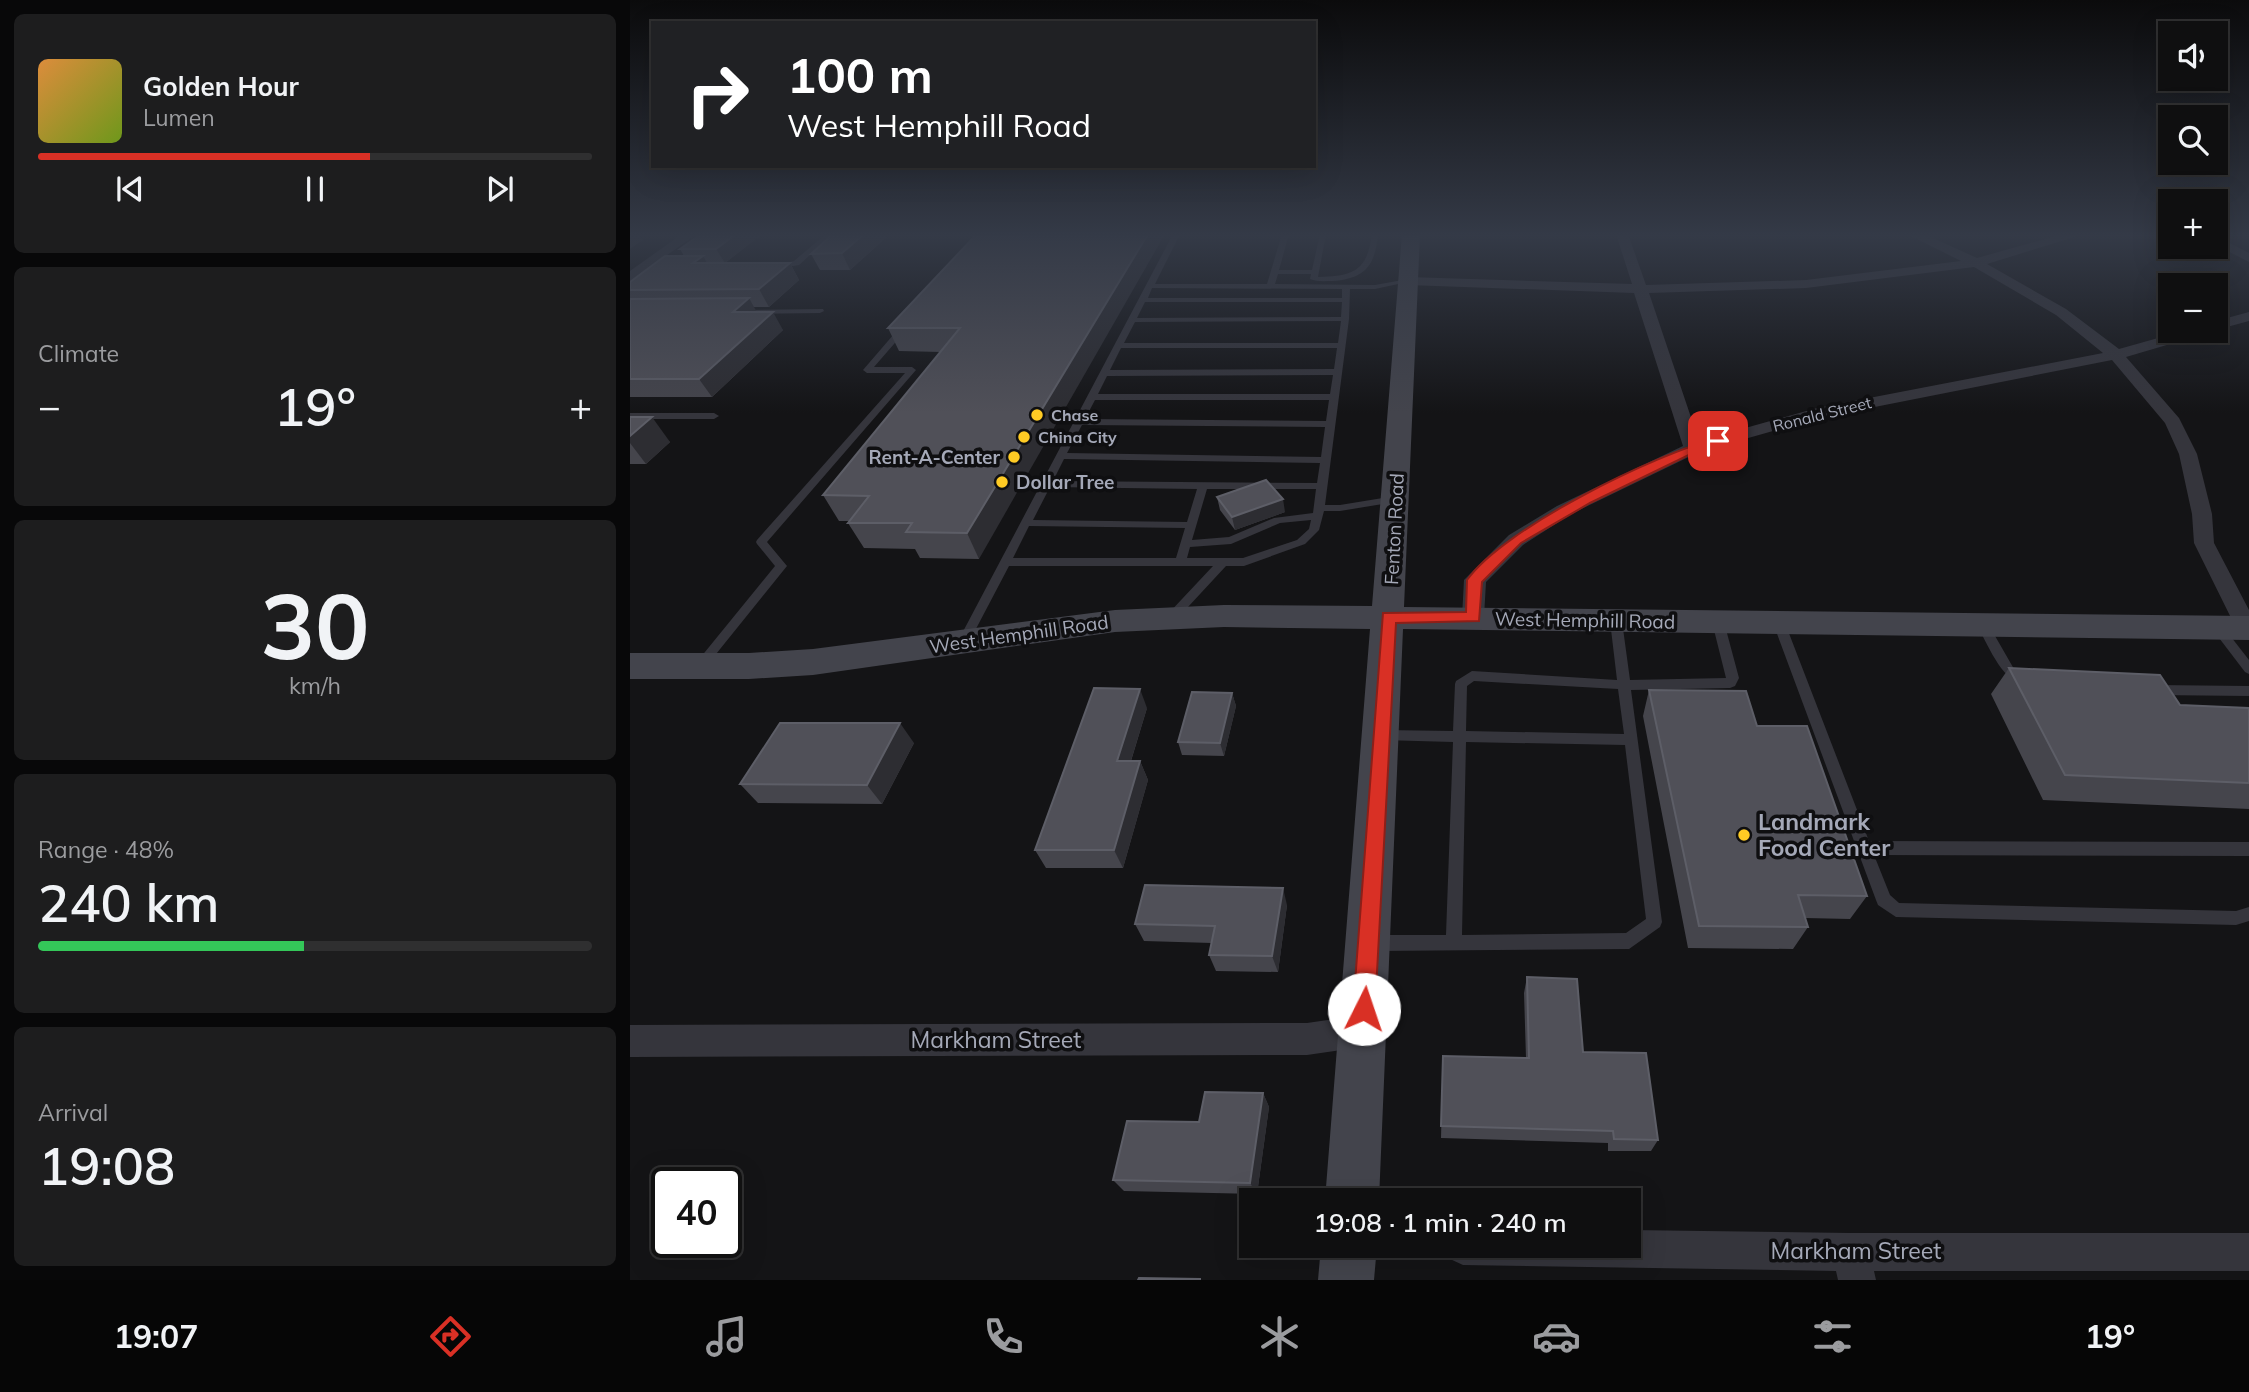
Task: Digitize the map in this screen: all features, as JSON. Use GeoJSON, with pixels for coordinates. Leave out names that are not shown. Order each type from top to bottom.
{"type":"FeatureCollection","features":[{"type":"Feature","properties":{"kind":"street","name":"Fenton Road"},"geometry":{"type":"LineString","coordinates":[[1353,1188],[1407,294]]}},
{"type":"Feature","properties":{"kind":"street"},"geometry":{"type":"LineString","coordinates":[[1643,294],[1693,448]]}},
{"type":"Feature","properties":{"kind":"street"},"geometry":{"type":"LineString","coordinates":[[2029,294],[2061,312],[2116,355],[2173,422],[2188,454],[2202,514],[2203,543],[2238,627]]}},
{"type":"Feature","properties":{"kind":"street"},"geometry":{"type":"LineString","coordinates":[[2228,322],[2249,316]]}},
{"type":"Feature","properties":{"kind":"street","name":"Ronald Street"},"geometry":{"type":"LineString","coordinates":[[1473,617],[1475,580],[1516,540],[1564,510],[1693,448],[1817,414],[2116,355],[2158,343]]}},
{"type":"Feature","properties":{"kind":"street","name":"West Hemphill Road"},"geometry":{"type":"LineString","coordinates":[[630,666],[813,662],[1059,627],[1171,618],[1473,617],[1616,621],[2238,627]]}},
{"type":"Feature","properties":{"kind":"street","name":"Markham Street"},"geometry":{"type":"LineString","coordinates":[[630,1041],[1307,1040],[1362,1031]]}},
{"type":"Feature","properties":{"kind":"street","name":"Markham Street"},"geometry":{"type":"LineString","coordinates":[[1641,1255],[1853,1266],[2249,1252]]}},
{"type":"Feature","properties":{"kind":"street"},"geometry":{"type":"LineString","coordinates":[[1346,1280],[1348,1258]]}},
{"type":"Feature","properties":{"kind":"lane"},"geometry":{"type":"LineString","coordinates":[[964,642],[1146,294]]}},
{"type":"Feature","properties":{"kind":"lane"},"geometry":{"type":"LineString","coordinates":[[1006,562],[1244,562],[1301,542],[1314,530],[1318,512],[1345,319],[1345,294]]}},
{"type":"Feature","properties":{"kind":"lane"},"geometry":{"type":"LineString","coordinates":[[1143,300],[1345,300]]}},
{"type":"Feature","properties":{"kind":"lane"},"geometry":{"type":"LineString","coordinates":[[725,312],[820,311]]}},
{"type":"Feature","properties":{"kind":"lane"},"geometry":{"type":"LineString","coordinates":[[700,666],[781,566],[761,542],[912,370],[867,370],[913,318]]}},
{"type":"Feature","properties":{"kind":"lane"},"geometry":{"type":"LineString","coordinates":[[1132,320],[1345,319]]}},
{"type":"Feature","properties":{"kind":"lane"},"geometry":{"type":"LineString","coordinates":[[1119,346],[1341,345]]}},
{"type":"Feature","properties":{"kind":"lane"},"geometry":{"type":"LineString","coordinates":[[1105,373],[1338,372]]}},
{"type":"Feature","properties":{"kind":"lane"},"geometry":{"type":"LineString","coordinates":[[1093,397],[1334,397]]}},
{"type":"Feature","properties":{"kind":"lane"},"geometry":{"type":"LineString","coordinates":[[630,416],[714,416]]}},
{"type":"Feature","properties":{"kind":"lane"},"geometry":{"type":"LineString","coordinates":[[1079,422],[1329,424]]}},
{"type":"Feature","properties":{"kind":"lane"},"geometry":{"type":"LineString","coordinates":[[1062,456],[1324,460]]}},
{"type":"Feature","properties":{"kind":"lane"},"geometry":{"type":"LineString","coordinates":[[1047,484],[1321,486]]}},
{"type":"Feature","properties":{"kind":"lane"},"geometry":{"type":"LineString","coordinates":[[1180,562],[1203,486]]}},
{"type":"Feature","properties":{"kind":"lane"},"geometry":{"type":"LineString","coordinates":[[1185,544],[1231,540],[1278,520],[1396,499]]}},
{"type":"Feature","properties":{"kind":"lane"},"geometry":{"type":"LineString","coordinates":[[1028,523],[1191,525]]}},
{"type":"Feature","properties":{"kind":"lane"},"geometry":{"type":"LineString","coordinates":[[1171,618],[1223,562]]}},
{"type":"Feature","properties":{"kind":"lane"},"geometry":{"type":"LineString","coordinates":[[1368,944],[1629,941],[1654,922],[1616,621]]}},
{"type":"Feature","properties":{"kind":"lane"},"geometry":{"type":"LineString","coordinates":[[1454,943],[1461,684],[1472,676],[1624,685],[1730,683],[1733,678],[1718,622]]}},
{"type":"Feature","properties":{"kind":"lane"},"geometry":{"type":"LineString","coordinates":[[1779,623],[1884,900],[1896,910],[2236,918],[2249,914]]}},
{"type":"Feature","properties":{"kind":"lane"},"geometry":{"type":"LineString","coordinates":[[1983,625],[2010,673],[2032,685]]}},
{"type":"Feature","properties":{"kind":"lane"},"geometry":{"type":"LineString","coordinates":[[2238,627],[2249,669]]}},
{"type":"Feature","properties":{"kind":"lane"},"geometry":{"type":"LineString","coordinates":[[2139,689],[2249,691]]}},
{"type":"Feature","properties":{"kind":"lane"},"geometry":{"type":"LineString","coordinates":[[1382,735],[1631,740]]}},
{"type":"Feature","properties":{"kind":"lane"},"geometry":{"type":"LineString","coordinates":[[1864,848],[2249,849]]}},
{"type":"Feature","properties":{"kind":"building"},"geometry":{"type":"Polygon","coordinates":[[[920,294],[1112,294],[967,533],[906,532],[912,523],[848,523],[869,496],[823,495],[960,328],[888,328],[920,294]]]}},
{"type":"Feature","properties":{"kind":"building"},"geometry":{"type":"Polygon","coordinates":[[[749,298],[733,312],[773,312],[699,379],[630,379],[630,299],[749,298]]]}},
{"type":"Feature","properties":{"kind":"building"},"geometry":{"type":"Polygon","coordinates":[[[630,417],[652,417],[630,436],[630,417]]]}},
{"type":"Feature","properties":{"kind":"building"},"geometry":{"type":"Polygon","coordinates":[[[1266,480],[1283,499],[1232,517],[1217,497],[1266,480]]]}},
{"type":"Feature","properties":{"kind":"building"},"geometry":{"type":"Polygon","coordinates":[[[2009,668],[2160,675],[2180,705],[2249,708],[2249,783],[2065,775],[2009,668]]]}},
{"type":"Feature","properties":{"kind":"building"},"geometry":{"type":"Polygon","coordinates":[[[1094,688],[1140,689],[1117,761],[1140,761],[1114,850],[1035,850],[1094,688]]]}},
{"type":"Feature","properties":{"kind":"building","name":"Landmark Food Center"},"geometry":{"type":"Polygon","coordinates":[[[1649,690],[1746,691],[1757,726],[1807,726],[1867,896],[1798,895],[1808,927],[1699,926],[1649,690]]]}},
{"type":"Feature","properties":{"kind":"building"},"geometry":{"type":"Polygon","coordinates":[[[1192,692],[1232,693],[1220,743],[1178,742],[1192,692]]]}},
{"type":"Feature","properties":{"kind":"building"},"geometry":{"type":"Polygon","coordinates":[[[780,723],[900,723],[867,785],[740,784],[780,723]]]}},
{"type":"Feature","properties":{"kind":"building"},"geometry":{"type":"Polygon","coordinates":[[[1145,885],[1283,888],[1272,956],[1209,955],[1215,926],[1135,924],[1145,885]]]}},
{"type":"Feature","properties":{"kind":"building"},"geometry":{"type":"Polygon","coordinates":[[[1527,977],[1577,979],[1583,1052],[1646,1053],[1658,1140],[1614,1139],[1613,1131],[1441,1126],[1443,1056],[1529,1058],[1527,977]]]}},
{"type":"Feature","properties":{"kind":"building"},"geometry":{"type":"Polygon","coordinates":[[[1205,1092],[1263,1093],[1250,1183],[1113,1180],[1127,1121],[1199,1122],[1205,1092]]]}},
{"type":"Feature","properties":{"kind":"building"},"geometry":{"type":"Polygon","coordinates":[[[1139,1278],[1201,1279],[1138,1280],[1139,1278]]]}},
{"type":"Feature","properties":{"kind":"place","name":"Chase"},"geometry":{"type":"Point","coordinates":[1037,415]}},
{"type":"Feature","properties":{"kind":"place","name":"China City"},"geometry":{"type":"Point","coordinates":[1024,437]}},
{"type":"Feature","properties":{"kind":"place","name":"Rent-A-Center"},"geometry":{"type":"Point","coordinates":[1014,457]}},
{"type":"Feature","properties":{"kind":"place","name":"Dollar Tree"},"geometry":{"type":"Point","coordinates":[1002,482]}},
{"type":"Feature","properties":{"kind":"place","name":"Landmark Food Center"},"geometry":{"type":"Point","coordinates":[1744,835]}},
{"type":"Feature","properties":{"kind":"route"},"geometry":{"type":"LineString","coordinates":[[1364,1009],[1389,617],[1473,617],[1475,580],[1516,540],[1564,510],[1693,448],[1718,441]]}}]}
